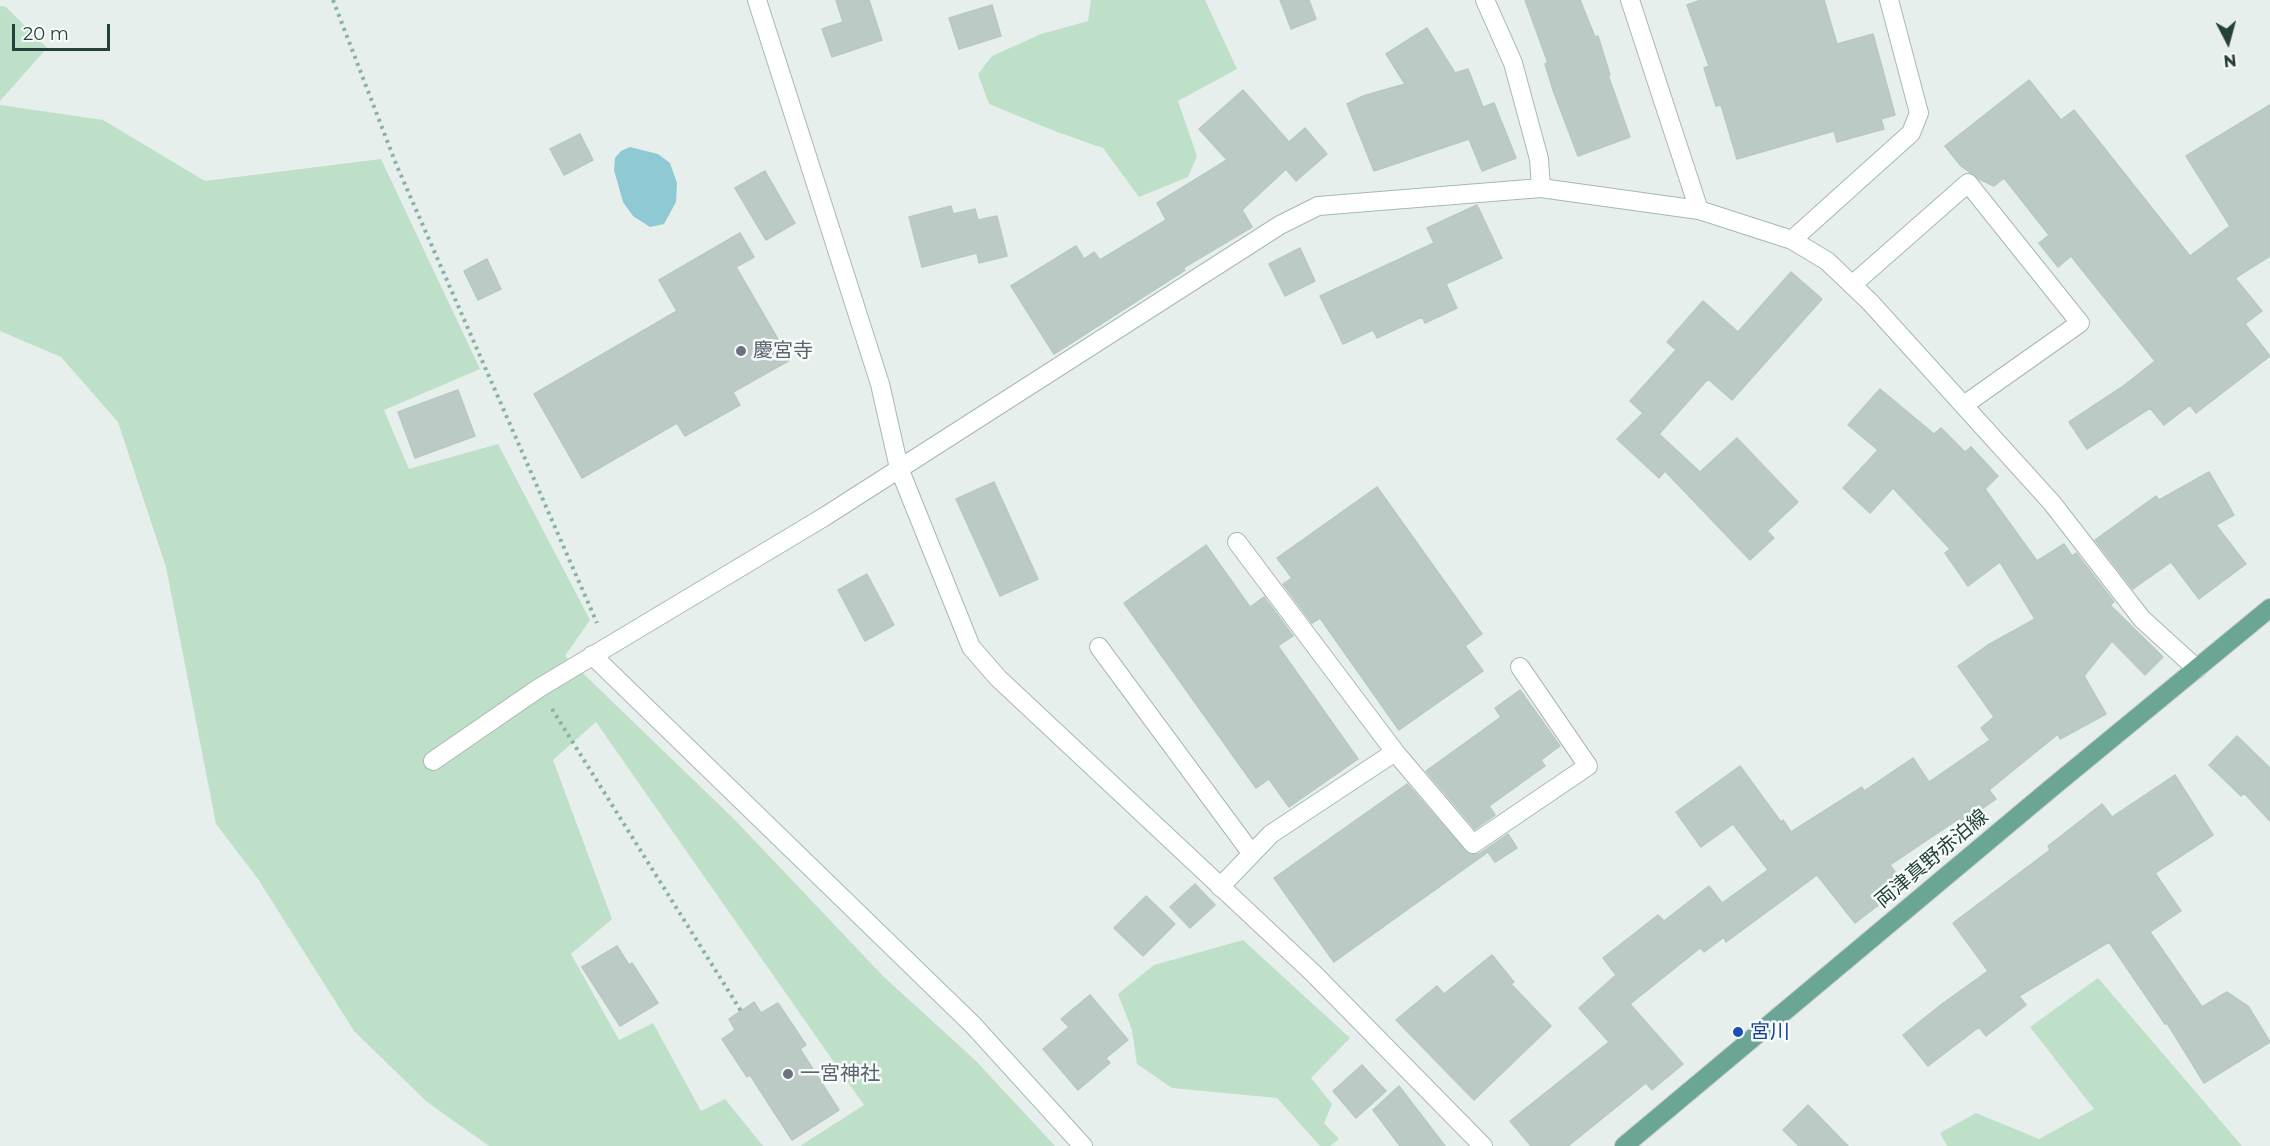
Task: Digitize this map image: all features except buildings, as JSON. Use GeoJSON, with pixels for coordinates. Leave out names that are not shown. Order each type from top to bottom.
{"type":"FeatureCollection","features":[{"type":"Feature","properties":{"kind":"main road","name":"両津真野赤泊線"},"geometry":{"type":"LineString","coordinates":[[1624,1146],[2270,608]]}},
{"type":"Feature","properties":{"kind":"street"},"geometry":{"type":"LineString","coordinates":[[758,0],[880,384],[899,468],[971,647],[998,678],[1313,973],[1483,1146]]}},
{"type":"Feature","properties":{"kind":"street"},"geometry":{"type":"LineString","coordinates":[[1485,0],[1513,63],[1539,159],[1541,188]]}},
{"type":"Feature","properties":{"kind":"street"},"geometry":{"type":"LineString","coordinates":[[1630,0],[1699,210]]}},
{"type":"Feature","properties":{"kind":"street"},"geometry":{"type":"LineString","coordinates":[[1792,240],[1911,133],[1919,113],[1889,0]]}},
{"type":"Feature","properties":{"kind":"street"},"geometry":{"type":"LineString","coordinates":[[1852,285],[1968,183],[2080,322],[1964,405]]}},
{"type":"Feature","properties":{"kind":"street"},"geometry":{"type":"LineString","coordinates":[[433,761],[599,650],[824,517],[1280,225],[1318,206],[1541,188],[1699,210],[1792,240],[1827,261],[1870,302],[2052,503],[2142,620],[2197,669]]}},
{"type":"Feature","properties":{"kind":"street"},"geometry":{"type":"LineString","coordinates":[[1237,542],[1395,752],[1473,844],[1588,766],[1520,667]]}},
{"type":"Feature","properties":{"kind":"street"},"geometry":{"type":"LineString","coordinates":[[1099,647],[1252,854]]}},
{"type":"Feature","properties":{"kind":"street"},"geometry":{"type":"LineString","coordinates":[[599,650],[973,1025],[1083,1146]]}},
{"type":"Feature","properties":{"kind":"street"},"geometry":{"type":"LineString","coordinates":[[1220,887],[1270,834],[1395,752]]}},
{"type":"Feature","properties":{"kind":"path"},"geometry":{"type":"LineString","coordinates":[[333,0],[396,164],[599,650]]}},
{"type":"Feature","properties":{"kind":"path"},"geometry":{"type":"LineString","coordinates":[[539,688],[741,1011]]}},
{"type":"Feature","properties":{"kind":"green space"},"geometry":{"type":"Polygon","coordinates":[[[1091,0],[1205,0],[1237,69],[1178,101],[1197,156],[1188,177],[1139,197],[1103,148],[989,104],[978,74],[992,56],[1041,34],[1088,21],[1091,0]]]}},
{"type":"Feature","properties":{"kind":"green space"},"geometry":{"type":"Polygon","coordinates":[[[0,6],[6,7],[47,48],[0,101],[0,6]]]}},
{"type":"Feature","properties":{"kind":"green space"},"geometry":{"type":"Polygon","coordinates":[[[0,105],[103,120],[205,181],[381,159],[480,369],[384,410],[409,469],[498,444],[590,620],[565,656],[735,820],[883,976],[976,1061],[1055,1146],[800,1146],[864,1105],[596,722],[553,760],[612,919],[571,954],[619,1040],[653,1023],[701,1111],[725,1099],[763,1146],[489,1146],[427,1102],[354,1031],[258,879],[216,824],[166,567],[118,422],[61,357],[0,331],[0,105]]]}},
{"type":"Feature","properties":{"kind":"green space"},"geometry":{"type":"Polygon","coordinates":[[[1243,940],[1350,1038],[1311,1078],[1332,1104],[1324,1123],[1339,1139],[1330,1146],[1320,1146],[1277,1098],[1172,1088],[1137,1064],[1132,1030],[1118,994],[1154,965],[1243,940]]]}},
{"type":"Feature","properties":{"kind":"green space"},"geometry":{"type":"Polygon","coordinates":[[[2098,978],[2242,1146],[1947,1146],[1940,1133],[1976,1113],[2039,1139],[2094,1109],[2030,1027],[2098,978]]]}},
{"type":"Feature","properties":{"kind":"water"},"geometry":{"type":"Polygon","coordinates":[[[630,147],[658,154],[670,163],[677,183],[676,202],[664,224],[650,227],[633,216],[623,202],[614,170],[615,158],[621,151],[630,147]]]}},
{"type":"Feature","properties":{"kind":"place","name":"慶宮寺"},"geometry":{"type":"Point","coordinates":[741,351]}},
{"type":"Feature","properties":{"kind":"place","name":"宮川"},"geometry":{"type":"Point","coordinates":[1738,1032]}},
{"type":"Feature","properties":{"kind":"place","name":"一宮神社"},"geometry":{"type":"Point","coordinates":[788,1074]}}]}
